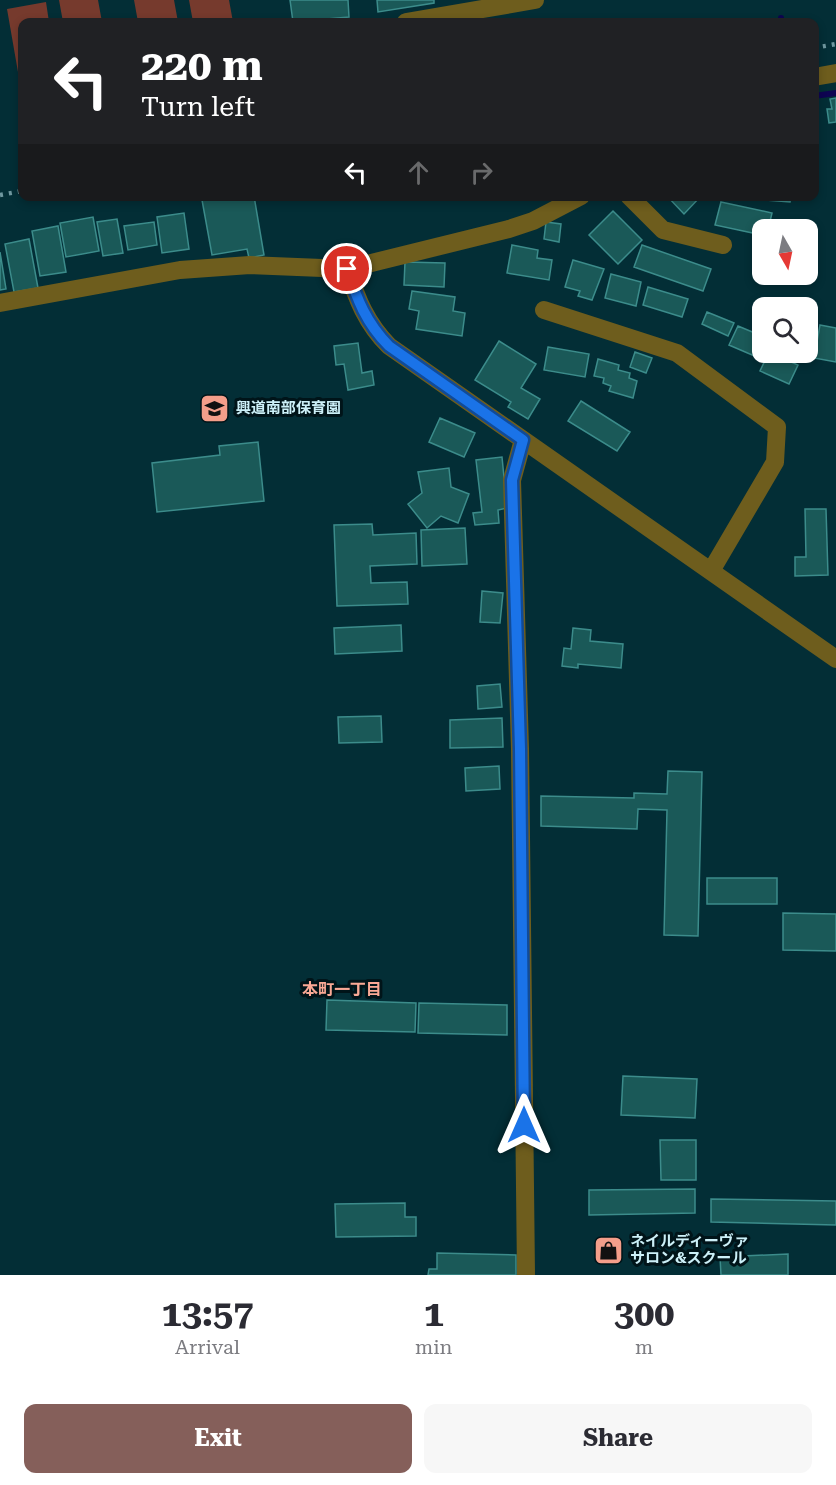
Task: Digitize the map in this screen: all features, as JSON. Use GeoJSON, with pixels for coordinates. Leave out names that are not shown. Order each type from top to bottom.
{"type":"FeatureCollection","features":[{"type":"Feature","properties":{"kind":"street"},"geometry":{"type":"LineString","coordinates":[[429,18],[535,0]]}},
{"type":"Feature","properties":{"kind":"street"},"geometry":{"type":"LineString","coordinates":[[819,76],[836,73]]}},
{"type":"Feature","properties":{"kind":"street"},"geometry":{"type":"LineString","coordinates":[[0,303],[180,270],[250,264],[347,269],[533,222],[572,201]]}},
{"type":"Feature","properties":{"kind":"street"},"geometry":{"type":"LineString","coordinates":[[634,201],[663,230],[723,245]]}},
{"type":"Feature","properties":{"kind":"street"},"geometry":{"type":"LineString","coordinates":[[347,269],[359,305],[374,331],[389,346],[836,659]]}},
{"type":"Feature","properties":{"kind":"street"},"geometry":{"type":"LineString","coordinates":[[544,310],[676,353],[777,427],[775,462],[711,571]]}},
{"type":"Feature","properties":{"kind":"street"},"geometry":{"type":"LineString","coordinates":[[523,440],[512,480],[520,749],[526,1275]]}},
{"type":"Feature","properties":{"kind":"shaded area"},"geometry":{"type":"Polygon","coordinates":[[[59,0],[98,0],[101,18],[62,18],[59,0]]]}},
{"type":"Feature","properties":{"kind":"shaded area"},"geometry":{"type":"Polygon","coordinates":[[[134,0],[174,0],[177,18],[137,18],[134,0]]]}},
{"type":"Feature","properties":{"kind":"shaded area"},"geometry":{"type":"Polygon","coordinates":[[[189,0],[229,0],[232,18],[192,18],[189,0]]]}},
{"type":"Feature","properties":{"kind":"shaded area"},"geometry":{"type":"Polygon","coordinates":[[[46,2],[48,18],[18,18],[18,72],[7,9],[46,2]]]}},
{"type":"Feature","properties":{"kind":"building"},"geometry":{"type":"Polygon","coordinates":[[[290,0],[348,0],[349,17],[292,18],[290,0]]]}},
{"type":"Feature","properties":{"kind":"building"},"geometry":{"type":"Polygon","coordinates":[[[377,0],[434,0],[434,3],[378,12],[377,0]]]}},
{"type":"Feature","properties":{"kind":"building"},"geometry":{"type":"Polygon","coordinates":[[[836,98],[836,122],[829,123],[827,109],[832,109],[830,99],[836,98]]]}},
{"type":"Feature","properties":{"kind":"building"},"geometry":{"type":"Polygon","coordinates":[[[202,201],[255,201],[264,255],[249,258],[247,249],[212,255],[202,201]]]}},
{"type":"Feature","properties":{"kind":"building"},"geometry":{"type":"Polygon","coordinates":[[[672,201],[696,201],[684,214],[672,201]]]}},
{"type":"Feature","properties":{"kind":"building"},"geometry":{"type":"Polygon","coordinates":[[[721,202],[772,213],[771,219],[752,219],[752,233],[715,225],[721,202]]]}},
{"type":"Feature","properties":{"kind":"building"},"geometry":{"type":"Polygon","coordinates":[[[613,211],[642,240],[618,264],[589,235],[613,211]]]}},
{"type":"Feature","properties":{"kind":"building"},"geometry":{"type":"Polygon","coordinates":[[[184,213],[189,249],[162,253],[157,217],[184,213]]]}},
{"type":"Feature","properties":{"kind":"building"},"geometry":{"type":"Polygon","coordinates":[[[93,217],[99,251],[66,257],[60,223],[93,217]]]}},
{"type":"Feature","properties":{"kind":"building"},"geometry":{"type":"Polygon","coordinates":[[[117,219],[123,253],[103,256],[97,222],[117,219]]]}},
{"type":"Feature","properties":{"kind":"building"},"geometry":{"type":"Polygon","coordinates":[[[154,222],[157,245],[128,250],[124,226],[154,222]]]}},
{"type":"Feature","properties":{"kind":"building"},"geometry":{"type":"Polygon","coordinates":[[[546,222],[561,224],[559,242],[544,239],[546,222]]]}},
{"type":"Feature","properties":{"kind":"building"},"geometry":{"type":"Polygon","coordinates":[[[58,226],[66,272],[40,276],[32,231],[58,226]]]}},
{"type":"Feature","properties":{"kind":"building"},"geometry":{"type":"Polygon","coordinates":[[[29,239],[38,288],[14,292],[5,244],[29,239]]]}},
{"type":"Feature","properties":{"kind":"building"},"geometry":{"type":"Polygon","coordinates":[[[512,245],[538,250],[537,258],[552,260],[549,280],[507,273],[512,245]]]}},
{"type":"Feature","properties":{"kind":"building"},"geometry":{"type":"Polygon","coordinates":[[[642,245],[711,269],[703,291],[634,267],[642,245]]]}},
{"type":"Feature","properties":{"kind":"building"},"geometry":{"type":"Polygon","coordinates":[[[0,252],[6,289],[0,290],[0,252]]]}},
{"type":"Feature","properties":{"kind":"building"},"geometry":{"type":"Polygon","coordinates":[[[573,260],[604,269],[592,300],[578,296],[580,291],[565,287],[573,260]]]}},
{"type":"Feature","properties":{"kind":"building"},"geometry":{"type":"Polygon","coordinates":[[[405,262],[445,263],[444,287],[404,285],[405,262]]]}},
{"type":"Feature","properties":{"kind":"building"},"geometry":{"type":"Polygon","coordinates":[[[611,274],[641,282],[636,306],[605,298],[611,274]]]}},
{"type":"Feature","properties":{"kind":"building"},"geometry":{"type":"Polygon","coordinates":[[[648,287],[688,299],[682,317],[643,305],[648,287]]]}},
{"type":"Feature","properties":{"kind":"building"},"geometry":{"type":"Polygon","coordinates":[[[412,291],[455,297],[453,311],[465,313],[462,336],[416,329],[419,311],[409,309],[412,291]]]}},
{"type":"Feature","properties":{"kind":"building"},"geometry":{"type":"Polygon","coordinates":[[[707,312],[734,323],[728,336],[702,324],[707,312]]]}},
{"type":"Feature","properties":{"kind":"building"},"geometry":{"type":"Polygon","coordinates":[[[820,325],[836,328],[836,362],[818,359],[820,325]]]}},
{"type":"Feature","properties":{"kind":"building"},"geometry":{"type":"Polygon","coordinates":[[[738,326],[752,332],[752,355],[729,345],[738,326]]]}},
{"type":"Feature","properties":{"kind":"building"},"geometry":{"type":"Polygon","coordinates":[[[499,341],[536,364],[521,388],[540,399],[528,419],[508,407],[511,402],[475,380],[499,341]]]}},
{"type":"Feature","properties":{"kind":"building"},"geometry":{"type":"Polygon","coordinates":[[[358,343],[362,373],[372,371],[374,385],[348,390],[344,364],[336,365],[334,346],[358,343]]]}},
{"type":"Feature","properties":{"kind":"building"},"geometry":{"type":"Polygon","coordinates":[[[548,347],[589,354],[585,377],[544,370],[548,347]]]}},
{"type":"Feature","properties":{"kind":"building"},"geometry":{"type":"Polygon","coordinates":[[[635,352],[652,358],[646,373],[630,367],[635,352]]]}},
{"type":"Feature","properties":{"kind":"building"},"geometry":{"type":"Polygon","coordinates":[[[598,359],[619,365],[618,370],[630,373],[629,378],[637,381],[633,398],[609,391],[611,386],[603,383],[604,378],[594,376],[598,359]]]}},
{"type":"Feature","properties":{"kind":"building"},"geometry":{"type":"Polygon","coordinates":[[[764,363],[798,365],[789,384],[760,371],[764,363]]]}},
{"type":"Feature","properties":{"kind":"building"},"geometry":{"type":"Polygon","coordinates":[[[581,401],[630,432],[617,451],[568,421],[581,401]]]}},
{"type":"Feature","properties":{"kind":"building"},"geometry":{"type":"Polygon","coordinates":[[[440,418],[475,433],[464,457],[429,442],[440,418]]]}},
{"type":"Feature","properties":{"kind":"building"},"geometry":{"type":"Polygon","coordinates":[[[258,442],[264,501],[157,512],[152,463],[220,455],[219,446],[258,442]]]}},
{"type":"Feature","properties":{"kind":"building"},"geometry":{"type":"Polygon","coordinates":[[[502,457],[507,508],[498,510],[499,523],[475,525],[473,513],[482,512],[476,460],[502,457]]]}},
{"type":"Feature","properties":{"kind":"building"},"geometry":{"type":"Polygon","coordinates":[[[449,468],[451,487],[469,494],[458,523],[441,516],[427,528],[408,504],[422,493],[418,472],[449,468]]]}},
{"type":"Feature","properties":{"kind":"building"},"geometry":{"type":"Polygon","coordinates":[[[805,509],[826,509],[828,575],[795,576],[795,557],[806,557],[805,509]]]}},
{"type":"Feature","properties":{"kind":"building"},"geometry":{"type":"Polygon","coordinates":[[[372,524],[373,535],[416,533],[417,564],[370,566],[371,583],[407,582],[408,604],[337,606],[334,525],[372,524]]]}},
{"type":"Feature","properties":{"kind":"building"},"geometry":{"type":"Polygon","coordinates":[[[465,528],[467,564],[422,566],[421,530],[465,528]]]}},
{"type":"Feature","properties":{"kind":"building"},"geometry":{"type":"Polygon","coordinates":[[[482,591],[503,593],[500,623],[480,622],[482,591]]]}},
{"type":"Feature","properties":{"kind":"building"},"geometry":{"type":"Polygon","coordinates":[[[401,625],[402,651],[335,654],[334,628],[401,625]]]}},
{"type":"Feature","properties":{"kind":"building"},"geometry":{"type":"Polygon","coordinates":[[[573,628],[591,630],[590,641],[623,644],[621,668],[578,664],[578,668],[562,666],[564,648],[571,649],[573,628]]]}},
{"type":"Feature","properties":{"kind":"building"},"geometry":{"type":"Polygon","coordinates":[[[500,684],[502,707],[478,709],[477,686],[500,684]]]}},
{"type":"Feature","properties":{"kind":"building"},"geometry":{"type":"Polygon","coordinates":[[[381,716],[382,742],[339,743],[338,717],[381,716]]]}},
{"type":"Feature","properties":{"kind":"building"},"geometry":{"type":"Polygon","coordinates":[[[502,718],[503,747],[450,748],[450,720],[502,718]]]}},
{"type":"Feature","properties":{"kind":"building"},"geometry":{"type":"Polygon","coordinates":[[[499,766],[500,789],[466,791],[465,768],[499,766]]]}},
{"type":"Feature","properties":{"kind":"building"},"geometry":{"type":"Polygon","coordinates":[[[668,771],[702,772],[698,936],[664,935],[667,810],[638,809],[637,829],[541,826],[541,796],[634,798],[634,793],[667,794],[668,771]]]}},
{"type":"Feature","properties":{"kind":"building"},"geometry":{"type":"Polygon","coordinates":[[[707,878],[777,878],[777,904],[707,904],[707,878]]]}},
{"type":"Feature","properties":{"kind":"building"},"geometry":{"type":"Polygon","coordinates":[[[783,913],[836,914],[836,951],[783,950],[783,913]]]}},
{"type":"Feature","properties":{"kind":"building"},"geometry":{"type":"Polygon","coordinates":[[[327,1000],[416,1003],[415,1032],[326,1030],[327,1000]]]}},
{"type":"Feature","properties":{"kind":"building"},"geometry":{"type":"Polygon","coordinates":[[[419,1003],[507,1005],[507,1035],[418,1033],[419,1003]]]}},
{"type":"Feature","properties":{"kind":"building"},"geometry":{"type":"Polygon","coordinates":[[[623,1076],[697,1079],[695,1118],[621,1115],[623,1076]]]}},
{"type":"Feature","properties":{"kind":"building"},"geometry":{"type":"Polygon","coordinates":[[[660,1140],[696,1140],[696,1180],[661,1180],[660,1140]]]}},
{"type":"Feature","properties":{"kind":"building"},"geometry":{"type":"Polygon","coordinates":[[[695,1189],[695,1213],[589,1215],[589,1190],[695,1189]]]}},
{"type":"Feature","properties":{"kind":"building"},"geometry":{"type":"Polygon","coordinates":[[[711,1199],[836,1201],[836,1225],[711,1222],[711,1199]]]}},
{"type":"Feature","properties":{"kind":"building"},"geometry":{"type":"Polygon","coordinates":[[[405,1203],[405,1217],[416,1217],[416,1236],[336,1237],[335,1204],[405,1203]]]}},
{"type":"Feature","properties":{"kind":"building"},"geometry":{"type":"Polygon","coordinates":[[[437,1253],[516,1255],[516,1275],[428,1275],[429,1269],[437,1269],[437,1253]]]}},
{"type":"Feature","properties":{"kind":"building"},"geometry":{"type":"Polygon","coordinates":[[[788,1254],[788,1275],[721,1275],[720,1257],[788,1254]]]}},
{"type":"Feature","properties":{"kind":"waterway"},"geometry":{"type":"LineString","coordinates":[[819,95],[836,93]]}},
{"type":"Feature","properties":{"kind":"railway"},"geometry":{"type":"LineString","coordinates":[[819,47],[836,44]]}},
{"type":"Feature","properties":{"kind":"railway"},"geometry":{"type":"LineString","coordinates":[[0,195],[18,192]]}},
{"type":"Feature","properties":{"kind":"place","name":"興道南部保育園"},"geometry":{"type":"Point","coordinates":[215,408]}},
{"type":"Feature","properties":{"kind":"place","name":"ネイルディーヴァ サロン&スクール"},"geometry":{"type":"Point","coordinates":[609,1250]}},
{"type":"Feature","properties":{"kind":"district","name":"本町一丁目"},"geometry":{"type":"Point","coordinates":[342,989]}},
{"type":"Feature","properties":{"kind":"route"},"geometry":{"type":"LineString","coordinates":[[347,269],[359,305],[374,331],[389,346],[523,440],[517,455],[512,480],[520,749],[524,1125]]}}]}
